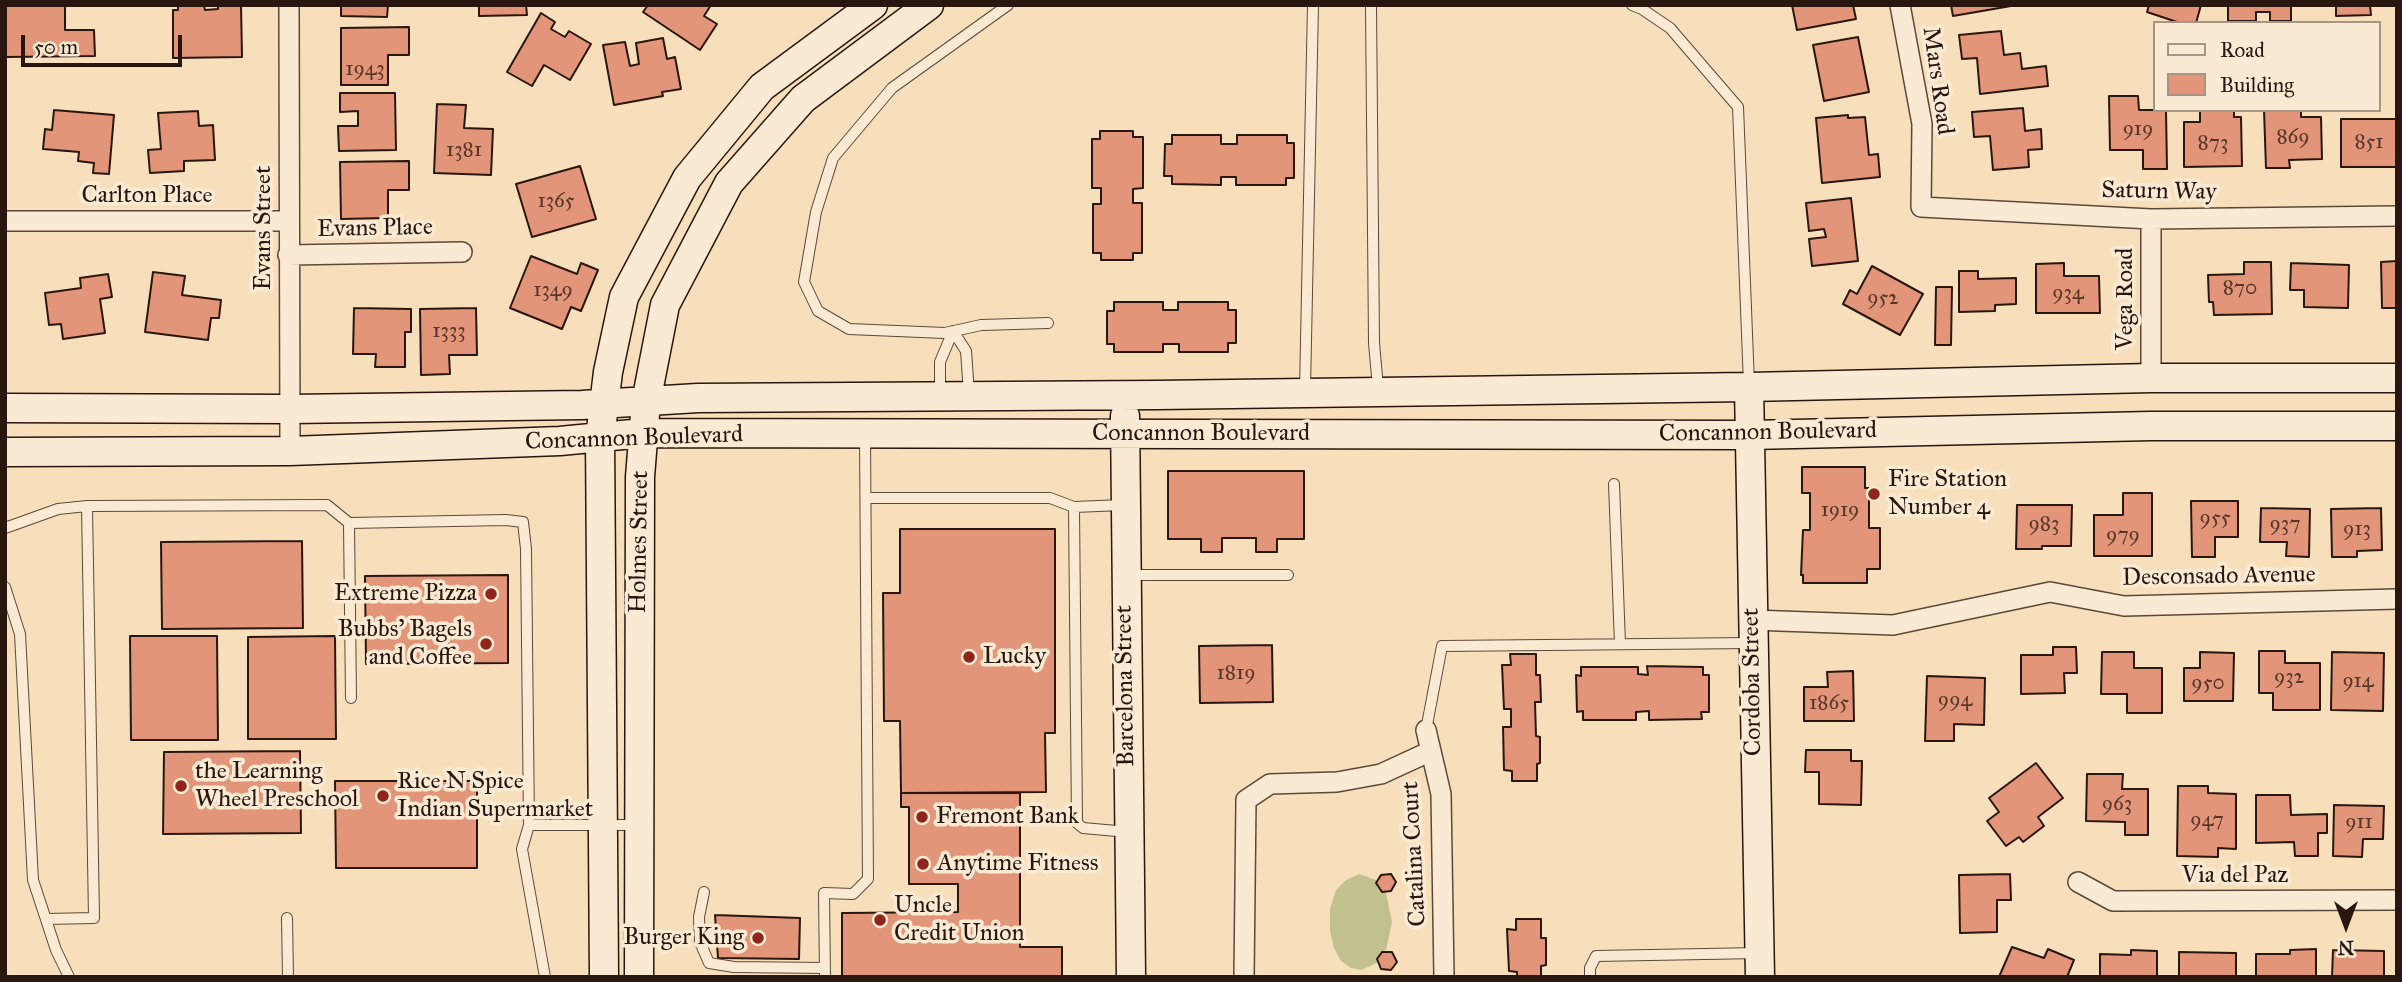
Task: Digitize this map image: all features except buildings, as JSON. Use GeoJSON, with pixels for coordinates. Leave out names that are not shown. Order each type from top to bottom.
{"type":"FeatureCollection","features":[{"type":"Feature","properties":{"kind":"main road","name":"Holmes Street"},"geometry":{"type":"LineString","coordinates":[[604,977],[600,438],[608,372],[624,297],[687,178],[761,87],[873,5]]}},
{"type":"Feature","properties":{"kind":"main road","name":"Holmes Street"},"geometry":{"type":"LineString","coordinates":[[639,977],[640,477],[646,402],[665,305],[729,183],[803,99],[929,5]]}},
{"type":"Feature","properties":{"kind":"main road","name":"Concannon Boulevard"},"geometry":{"type":"LineString","coordinates":[[5,408],[290,409],[604,405],[698,398],[1125,396],[2151,378],[2397,378]]}},
{"type":"Feature","properties":{"kind":"main road"},"geometry":{"type":"LineString","coordinates":[[2151,378],[2151,426]]}},
{"type":"Feature","properties":{"kind":"main road","name":"Cordoba Street"},"geometry":{"type":"LineString","coordinates":[[1749,387],[1760,965]]}},
{"type":"Feature","properties":{"kind":"main road","name":"Barcelona Street"},"geometry":{"type":"LineString","coordinates":[[1125,396],[1131,977]]}},
{"type":"Feature","properties":{"kind":"main road","name":"Concannon Boulevard"},"geometry":{"type":"LineString","coordinates":[[5,452],[290,451],[560,441],[643,433],[1749,435],[2151,426],[2397,426]]}},
{"type":"Feature","properties":{"kind":"street","name":"Evans Street"},"geometry":{"type":"LineString","coordinates":[[289,5],[290,451]]}},
{"type":"Feature","properties":{"kind":"street","name":"Mars Road"},"geometry":{"type":"LineString","coordinates":[[1900,5],[1922,124],[1921,206]]}},
{"type":"Feature","properties":{"kind":"street","name":"Saturn Way"},"geometry":{"type":"LineString","coordinates":[[1921,206],[2151,219],[2397,216]]}},
{"type":"Feature","properties":{"kind":"street","name":"Vega Road"},"geometry":{"type":"LineString","coordinates":[[2151,219],[2151,378]]}},
{"type":"Feature","properties":{"kind":"street","name":"Carlton Place"},"geometry":{"type":"LineString","coordinates":[[5,221],[289,221]]}},
{"type":"Feature","properties":{"kind":"street","name":"Evans Place"},"geometry":{"type":"LineString","coordinates":[[288,255],[462,252]]}},
{"type":"Feature","properties":{"kind":"street","name":"Desconsado Avenue"},"geometry":{"type":"LineString","coordinates":[[1752,631],[1893,625],[2050,592],[2124,606],[2397,599]]}},
{"type":"Feature","properties":{"kind":"street","name":"Catalina Court"},"geometry":{"type":"LineString","coordinates":[[1426,730],[1441,794],[1444,977]]}},
{"type":"Feature","properties":{"kind":"street"},"geometry":{"type":"LineString","coordinates":[[1244,977],[1246,800],[1270,784],[1338,782],[1381,774],[1431,751]]}},
{"type":"Feature","properties":{"kind":"street","name":"Via del Paz"},"geometry":{"type":"LineString","coordinates":[[2078,882],[2113,901],[2397,900]]}},
{"type":"Feature","properties":{"kind":"lane"},"geometry":{"type":"LineString","coordinates":[[1008,5],[892,88],[833,158],[816,212],[804,282],[818,311],[849,329],[945,333],[981,325],[1048,323]]}},
{"type":"Feature","properties":{"kind":"lane"},"geometry":{"type":"LineString","coordinates":[[1305,393],[1313,5]]}},
{"type":"Feature","properties":{"kind":"lane"},"geometry":{"type":"LineString","coordinates":[[1371,5],[1374,343],[1378,392]]}},
{"type":"Feature","properties":{"kind":"lane"},"geometry":{"type":"LineString","coordinates":[[1632,5],[1670,28],[1738,107],[1749,387]]}},
{"type":"Feature","properties":{"kind":"lane"},"geometry":{"type":"LineString","coordinates":[[940,396],[940,362],[953,331]]}},
{"type":"Feature","properties":{"kind":"lane"},"geometry":{"type":"LineString","coordinates":[[953,331],[965,351],[970,396]]}},
{"type":"Feature","properties":{"kind":"lane"},"geometry":{"type":"LineString","coordinates":[[704,892],[699,917],[700,942],[709,963],[825,972],[824,894],[853,894],[868,879],[865,435]]}},
{"type":"Feature","properties":{"kind":"lane"},"geometry":{"type":"LineString","coordinates":[[1614,484],[1620,644]]}},
{"type":"Feature","properties":{"kind":"lane"},"geometry":{"type":"LineString","coordinates":[[866,498],[1050,498],[1074,507],[1125,505]]}},
{"type":"Feature","properties":{"kind":"lane"},"geometry":{"type":"LineString","coordinates":[[5,528],[58,509],[87,506],[327,505],[349,523],[523,522],[526,549],[529,825],[522,849],[545,977]]}},
{"type":"Feature","properties":{"kind":"lane"},"geometry":{"type":"LineString","coordinates":[[46,919],[94,918],[87,506]]}},
{"type":"Feature","properties":{"kind":"lane"},"geometry":{"type":"LineString","coordinates":[[1074,507],[1077,823],[1083,828],[1128,832]]}},
{"type":"Feature","properties":{"kind":"lane"},"geometry":{"type":"LineString","coordinates":[[349,523],[351,698]]}},
{"type":"Feature","properties":{"kind":"lane"},"geometry":{"type":"LineString","coordinates":[[1125,575],[1288,575]]}},
{"type":"Feature","properties":{"kind":"lane"},"geometry":{"type":"LineString","coordinates":[[5,587],[20,634],[33,880],[69,977]]}},
{"type":"Feature","properties":{"kind":"lane"},"geometry":{"type":"LineString","coordinates":[[1426,730],[1442,646],[1620,644],[1752,631]]}},
{"type":"Feature","properties":{"kind":"lane"},"geometry":{"type":"LineString","coordinates":[[529,825],[638,825]]}},
{"type":"Feature","properties":{"kind":"lane"},"geometry":{"type":"LineString","coordinates":[[287,918],[288,977]]}},
{"type":"Feature","properties":{"kind":"lane"},"geometry":{"type":"LineString","coordinates":[[1590,977],[1590,968],[1597,956],[1760,965]]}},
{"type":"Feature","properties":{"kind":"green space"},"geometry":{"type":"Polygon","coordinates":[[[1359,874],[1376,880],[1377,887],[1386,893],[1392,922],[1386,950],[1380,952],[1377,963],[1361,970],[1351,968],[1341,961],[1330,931],[1330,909],[1336,890],[1346,880],[1359,874]]]}},
{"type":"Feature","properties":{"kind":"place","name":"Fire Station Number 4"},"geometry":{"type":"Point","coordinates":[1874,494]}},
{"type":"Feature","properties":{"kind":"place","name":"Extreme Pizza"},"geometry":{"type":"Point","coordinates":[491,594]}},
{"type":"Feature","properties":{"kind":"place","name":"Bubbs' Bagels and Coffee"},"geometry":{"type":"Point","coordinates":[486,644]}},
{"type":"Feature","properties":{"kind":"place","name":"Lucky"},"geometry":{"type":"Point","coordinates":[969,657]}},
{"type":"Feature","properties":{"kind":"place","name":"the Learning Wheel Preschool"},"geometry":{"type":"Point","coordinates":[181,786]}},
{"type":"Feature","properties":{"kind":"place","name":"Rice N Spice Indian Supermarket"},"geometry":{"type":"Point","coordinates":[383,796]}},
{"type":"Feature","properties":{"kind":"place","name":"Fremont Bank"},"geometry":{"type":"Point","coordinates":[922,817]}},
{"type":"Feature","properties":{"kind":"place","name":"Anytime Fitness"},"geometry":{"type":"Point","coordinates":[923,864]}},
{"type":"Feature","properties":{"kind":"place","name":"Uncle Credit Union"},"geometry":{"type":"Point","coordinates":[880,920]}},
{"type":"Feature","properties":{"kind":"place","name":"Burger King"},"geometry":{"type":"Point","coordinates":[758,938]}}]}
